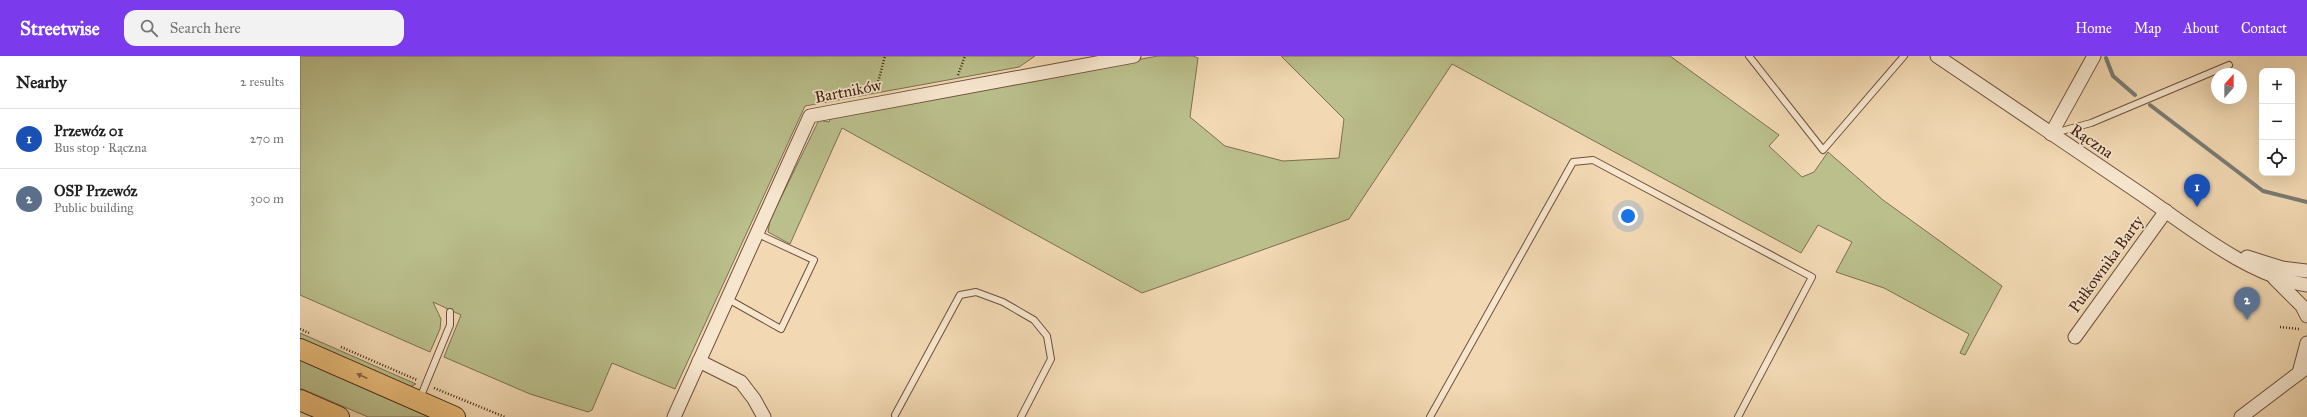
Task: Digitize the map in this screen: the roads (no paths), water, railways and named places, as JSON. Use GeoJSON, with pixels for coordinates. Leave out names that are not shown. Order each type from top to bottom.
{"type":"FeatureCollection","features":[{"type":"Feature","properties":{"kind":"main road"},"geometry":{"type":"LineString","coordinates":[[300,349],[423,393],[455,417]]}},
{"type":"Feature","properties":{"kind":"main road"},"geometry":{"type":"LineString","coordinates":[[300,400],[336,416]]}},
{"type":"Feature","properties":{"kind":"street","name":"Bartników"},"geometry":{"type":"LineString","coordinates":[[674,417],[810,116],[953,88],[1134,56]]}},
{"type":"Feature","properties":{"kind":"street","name":"Rączna"},"geometry":{"type":"LineString","coordinates":[[1937,56],[2230,253],[2273,277],[2307,285]]}},
{"type":"Feature","properties":{"kind":"street"},"geometry":{"type":"LineString","coordinates":[[2051,134],[2094,56]]}},
{"type":"Feature","properties":{"kind":"street","name":"Pułkownika Barty"},"geometry":{"type":"LineString","coordinates":[[2075,337],[2166,211]]}},
{"type":"Feature","properties":{"kind":"street","name":"Rączna"},"geometry":{"type":"LineString","coordinates":[[2230,253],[2282,268],[2307,271]]}},
{"type":"Feature","properties":{"kind":"street"},"geometry":{"type":"LineString","coordinates":[[2273,277],[2302,306],[2307,315]]}},
{"type":"Feature","properties":{"kind":"street"},"geometry":{"type":"LineString","coordinates":[[2241,417],[2303,370],[2307,343]]}},
{"type":"Feature","properties":{"kind":"street"},"geometry":{"type":"LineString","coordinates":[[700,361],[741,382],[754,399],[764,417]]}},
{"type":"Feature","properties":{"kind":"lane"},"geometry":{"type":"LineString","coordinates":[[1748,56],[1823,150],[1904,56]]}},
{"type":"Feature","properties":{"kind":"lane"},"geometry":{"type":"LineString","coordinates":[[2051,134],[2091,123],[2229,65]]}},
{"type":"Feature","properties":{"kind":"lane"},"geometry":{"type":"LineString","coordinates":[[1430,417],[1573,162],[1593,160],[1812,277],[1738,417]]}},
{"type":"Feature","properties":{"kind":"lane"},"geometry":{"type":"LineString","coordinates":[[728,299],[781,329],[814,260],[758,234]]}},
{"type":"Feature","properties":{"kind":"lane"},"geometry":{"type":"LineString","coordinates":[[895,415],[960,295],[976,292],[1003,302],[1034,320],[1047,336],[1051,359],[1021,417]]}},
{"type":"Feature","properties":{"kind":"lane"},"geometry":{"type":"LineString","coordinates":[[423,393],[450,325],[450,312]]}},
{"type":"Feature","properties":{"kind":"waterway"},"geometry":{"type":"LineString","coordinates":[[2106,58],[2113,76],[2135,95]]}},
{"type":"Feature","properties":{"kind":"waterway"},"geometry":{"type":"LineString","coordinates":[[2150,105],[2263,191],[2307,202]]}},
{"type":"Feature","properties":{"kind":"place","name":"Przewóz 01"},"geometry":{"type":"Point","coordinates":[2197,207]}},
{"type":"Feature","properties":{"kind":"place","name":"OSP Przewóz"},"geometry":{"type":"Point","coordinates":[2247,320]}}]}
